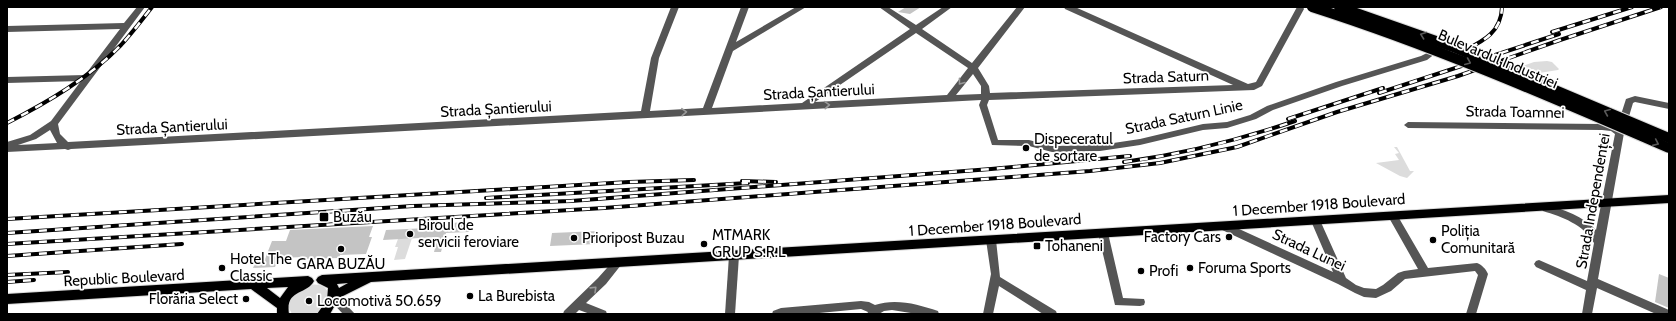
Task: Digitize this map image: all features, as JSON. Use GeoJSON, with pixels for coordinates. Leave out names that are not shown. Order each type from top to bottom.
{"type":"FeatureCollection","features":[{"type":"Feature","properties":{"kind":"main road","name":"Bulevardul Industriei"},"geometry":{"type":"LineString","coordinates":[[1312,7],[1401,36],[1450,54],[1669,148]]}},
{"type":"Feature","properties":{"kind":"main road","name":"Bulevardul Industriei"},"geometry":{"type":"LineString","coordinates":[[1339,7],[1446,44],[1669,138]]}},
{"type":"Feature","properties":{"kind":"main road","name":"1 December 1918 Boulevard"},"geometry":{"type":"LineString","coordinates":[[308,281],[372,276],[1546,208],[1669,199]]}},
{"type":"Feature","properties":{"kind":"main road"},"geometry":{"type":"LineString","coordinates":[[323,314],[332,304],[335,297],[372,276]]}},
{"type":"Feature","properties":{"kind":"main road"},"geometry":{"type":"LineString","coordinates":[[323,280],[332,285],[335,297]]}},
{"type":"Feature","properties":{"kind":"main road"},"geometry":{"type":"LineString","coordinates":[[7,300],[308,281]]}},
{"type":"Feature","properties":{"kind":"main road"},"geometry":{"type":"LineString","coordinates":[[254,285],[280,311],[285,298],[291,291],[308,281]]}},
{"type":"Feature","properties":{"kind":"street"},"geometry":{"type":"LineString","coordinates":[[7,145],[33,137],[54,123],[141,7]]}},
{"type":"Feature","properties":{"kind":"street"},"geometry":{"type":"LineString","coordinates":[[645,114],[654,58],[675,7]]}},
{"type":"Feature","properties":{"kind":"street"},"geometry":{"type":"LineString","coordinates":[[706,111],[745,7]]}},
{"type":"Feature","properties":{"kind":"street"},"geometry":{"type":"LineString","coordinates":[[728,50],[802,7]]}},
{"type":"Feature","properties":{"kind":"street"},"geometry":{"type":"LineString","coordinates":[[883,7],[973,67],[985,86],[986,96]]}},
{"type":"Feature","properties":{"kind":"street"},"geometry":{"type":"LineString","coordinates":[[801,107],[948,7]]}},
{"type":"Feature","properties":{"kind":"street"},"geometry":{"type":"LineString","coordinates":[[949,98],[1021,7]]}},
{"type":"Feature","properties":{"kind":"street"},"geometry":{"type":"LineString","coordinates":[[1068,7],[1248,88],[1254,88],[1260,84],[1297,8]]}},
{"type":"Feature","properties":{"kind":"street","name":"Strada Saturn Linie"},"geometry":{"type":"LineString","coordinates":[[986,96],[984,105],[993,142],[998,144],[1029,143],[1052,149],[1100,148],[1140,142],[1203,127],[1227,125],[1246,120],[1270,108],[1329,88],[1418,61],[1432,53],[1430,50],[1418,45],[1297,8]]}},
{"type":"Feature","properties":{"kind":"street"},"geometry":{"type":"LineString","coordinates":[[7,29],[127,26]]}},
{"type":"Feature","properties":{"kind":"street"},"geometry":{"type":"LineString","coordinates":[[7,80],[89,78]]}},
{"type":"Feature","properties":{"kind":"street","name":"Strada Saturn"},"geometry":{"type":"LineString","coordinates":[[986,96],[1248,88]]}},
{"type":"Feature","properties":{"kind":"street","name":"Strada Șantierului"},"geometry":{"type":"LineString","coordinates":[[7,150],[986,96]]}},
{"type":"Feature","properties":{"kind":"street","name":"Strada Independenței"},"geometry":{"type":"LineString","coordinates":[[1587,314],[1593,285],[1598,242],[1620,133],[1629,101],[1635,99],[1669,106]]}},
{"type":"Feature","properties":{"kind":"street"},"geometry":{"type":"LineString","coordinates":[[54,123],[57,138],[68,147]]}},
{"type":"Feature","properties":{"kind":"street","name":"Strada Toamnei"},"geometry":{"type":"LineString","coordinates":[[1408,124],[1602,127],[1613,128],[1620,133]]}},
{"type":"Feature","properties":{"kind":"street"},"geometry":{"type":"LineString","coordinates":[[1546,208],[1582,223],[1593,233],[1598,242]]}},
{"type":"Feature","properties":{"kind":"street"},"geometry":{"type":"LineString","coordinates":[[1392,216],[1425,272],[1471,267],[1480,270],[1483,274],[1471,314]]}},
{"type":"Feature","properties":{"kind":"street"},"geometry":{"type":"LineString","coordinates":[[1316,221],[1342,281]]}},
{"type":"Feature","properties":{"kind":"street","name":"Strada Lunei"},"geometry":{"type":"LineString","coordinates":[[1223,226],[1342,281],[1360,293],[1366,294],[1382,291],[1397,278],[1404,275],[1425,272]]}},
{"type":"Feature","properties":{"kind":"street"},"geometry":{"type":"LineString","coordinates":[[1103,233],[1118,302],[1140,302]]}},
{"type":"Feature","properties":{"kind":"street"},"geometry":{"type":"LineString","coordinates":[[988,314],[995,280],[995,265],[991,240]]}},
{"type":"Feature","properties":{"kind":"street"},"geometry":{"type":"LineString","coordinates":[[730,314],[734,256]]}},
{"type":"Feature","properties":{"kind":"street"},"geometry":{"type":"LineString","coordinates":[[568,314],[602,281],[618,262]]}},
{"type":"Feature","properties":{"kind":"street"},"geometry":{"type":"LineString","coordinates":[[1539,264],[1667,314]]}},
{"type":"Feature","properties":{"kind":"street"},"geometry":{"type":"LineString","coordinates":[[995,280],[1052,314]]}},
{"type":"Feature","properties":{"kind":"street"},"geometry":{"type":"LineString","coordinates":[[335,297],[350,314]]}},
{"type":"Feature","properties":{"kind":"street"},"geometry":{"type":"LineString","coordinates":[[578,304],[602,314]]}},
{"type":"Feature","properties":{"kind":"street"},"geometry":{"type":"LineString","coordinates":[[777,314],[781,312],[862,305],[868,306],[873,312],[880,308],[901,306],[934,314]]}},
{"type":"Feature","properties":{"kind":"shaded area"},"geometry":{"type":"Polygon","coordinates":[[[1534,62],[1552,62],[1559,69],[1539,73],[1533,69],[1524,69],[1520,67],[1534,62]]]}},
{"type":"Feature","properties":{"kind":"shaded area"},"geometry":{"type":"Polygon","coordinates":[[[1394,147],[1397,147],[1410,171],[1414,171],[1407,178],[1400,176],[1376,163],[1399,160],[1395,154],[1399,153],[1394,147]]]}},
{"type":"Feature","properties":{"kind":"shaded area"},"geometry":{"type":"Polygon","coordinates":[[[412,238],[405,259],[394,260],[398,247],[395,247],[398,239],[412,238]]]}},
{"type":"Feature","properties":{"kind":"shaded area"},"geometry":{"type":"Polygon","coordinates":[[[308,285],[324,287],[327,291],[328,296],[324,307],[312,315],[292,314],[289,308],[291,300],[298,291],[308,285]]]}},
{"type":"Feature","properties":{"kind":"building"},"geometry":{"type":"Polygon","coordinates":[[[906,7],[921,7],[910,14],[898,12],[906,7]]]}},
{"type":"Feature","properties":{"kind":"building"},"geometry":{"type":"Polygon","coordinates":[[[471,222],[469,232],[446,233],[441,252],[434,252],[438,237],[383,240],[386,230],[448,227],[449,223],[471,222]]]}},
{"type":"Feature","properties":{"kind":"building","name":"Buzău"},"geometry":{"type":"Polygon","coordinates":[[[373,226],[369,237],[372,237],[366,254],[340,255],[339,258],[279,258],[275,267],[253,268],[257,259],[265,259],[272,241],[286,241],[290,230],[373,226]]]}},
{"type":"Feature","properties":{"kind":"building","name":"Prioripost Buzau"},"geometry":{"type":"Polygon","coordinates":[[[598,231],[596,244],[550,246],[552,233],[598,231]]]}},
{"type":"Feature","properties":{"kind":"building"},"geometry":{"type":"Polygon","coordinates":[[[1659,274],[1669,278],[1669,308],[1655,302],[1659,274]]]}},
{"type":"Feature","properties":{"kind":"railway"},"geometry":{"type":"LineString","coordinates":[[7,123],[38,107],[82,79],[121,45],[152,7]]}},
{"type":"Feature","properties":{"kind":"railway"},"geometry":{"type":"LineString","coordinates":[[1456,55],[1480,42],[1493,32],[1501,17],[1502,7]]}},
{"type":"Feature","properties":{"kind":"railway"},"geometry":{"type":"LineString","coordinates":[[1552,32],[1632,7]]}},
{"type":"Feature","properties":{"kind":"railway"},"geometry":{"type":"LineString","coordinates":[[7,244],[604,208],[1090,171],[1160,163],[1237,147],[1337,112],[1458,76],[1560,40],[1661,7]]}},
{"type":"Feature","properties":{"kind":"railway"},"geometry":{"type":"LineString","coordinates":[[1379,93],[1559,34]]}},
{"type":"Feature","properties":{"kind":"railway"},"geometry":{"type":"LineString","coordinates":[[1288,119],[1383,88]]}},
{"type":"Feature","properties":{"kind":"railway"},"geometry":{"type":"LineString","coordinates":[[1124,162],[1211,146],[1295,121]]}},
{"type":"Feature","properties":{"kind":"railway"},"geometry":{"type":"LineString","coordinates":[[7,233],[413,206],[571,201],[991,169],[1130,156]]}},
{"type":"Feature","properties":{"kind":"railway"},"geometry":{"type":"LineString","coordinates":[[7,219],[629,182],[694,180]]}},
{"type":"Feature","properties":{"kind":"railway"},"geometry":{"type":"LineString","coordinates":[[742,181],[776,182]]}},
{"type":"Feature","properties":{"kind":"railway"},"geometry":{"type":"LineString","coordinates":[[486,198],[748,183]]}},
{"type":"Feature","properties":{"kind":"railway"},"geometry":{"type":"LineString","coordinates":[[7,256],[182,244]]}},
{"type":"Feature","properties":{"kind":"railway"},"geometry":{"type":"LineString","coordinates":[[7,275],[68,272]]}},
{"type":"Feature","properties":{"kind":"railway"},"geometry":{"type":"LineString","coordinates":[[7,282],[34,280]]}},
{"type":"Feature","properties":{"kind":"place","name":"Dispeceratul de sortare"},"geometry":{"type":"Point","coordinates":[1026,148]}},
{"type":"Feature","properties":{"kind":"place","name":"Buzău"},"geometry":{"type":"Point","coordinates":[324,217]}},
{"type":"Feature","properties":{"kind":"place","name":"Biroul de servicii feroviare"},"geometry":{"type":"Point","coordinates":[410,234]}},
{"type":"Feature","properties":{"kind":"place","name":"Factory Cars"},"geometry":{"type":"Point","coordinates":[1229,237]}},
{"type":"Feature","properties":{"kind":"place","name":"Prioripost Buzau"},"geometry":{"type":"Point","coordinates":[574,238]}},
{"type":"Feature","properties":{"kind":"place","name":"Poliția Comunitară"},"geometry":{"type":"Point","coordinates":[1433,240]}},
{"type":"Feature","properties":{"kind":"place","name":"MTMARK GRUP S.R.L"},"geometry":{"type":"Point","coordinates":[704,244]}},
{"type":"Feature","properties":{"kind":"place","name":"Tohaneni"},"geometry":{"type":"Point","coordinates":[1037,246]}},
{"type":"Feature","properties":{"kind":"place","name":"GARA BUZĂU"},"geometry":{"type":"Point","coordinates":[341,249]}},
{"type":"Feature","properties":{"kind":"place","name":"Hotel The Classic"},"geometry":{"type":"Point","coordinates":[222,268]}},
{"type":"Feature","properties":{"kind":"place","name":"Foruma Sports"},"geometry":{"type":"Point","coordinates":[1190,268]}},
{"type":"Feature","properties":{"kind":"place","name":"Profi"},"geometry":{"type":"Point","coordinates":[1141,271]}},
{"type":"Feature","properties":{"kind":"place","name":"La Burebista"},"geometry":{"type":"Point","coordinates":[470,296]}},
{"type":"Feature","properties":{"kind":"place","name":"Florăria Select"},"geometry":{"type":"Point","coordinates":[246,299]}},
{"type":"Feature","properties":{"kind":"place","name":"Locomotivă 50.659"},"geometry":{"type":"Point","coordinates":[309,301]}}]}
